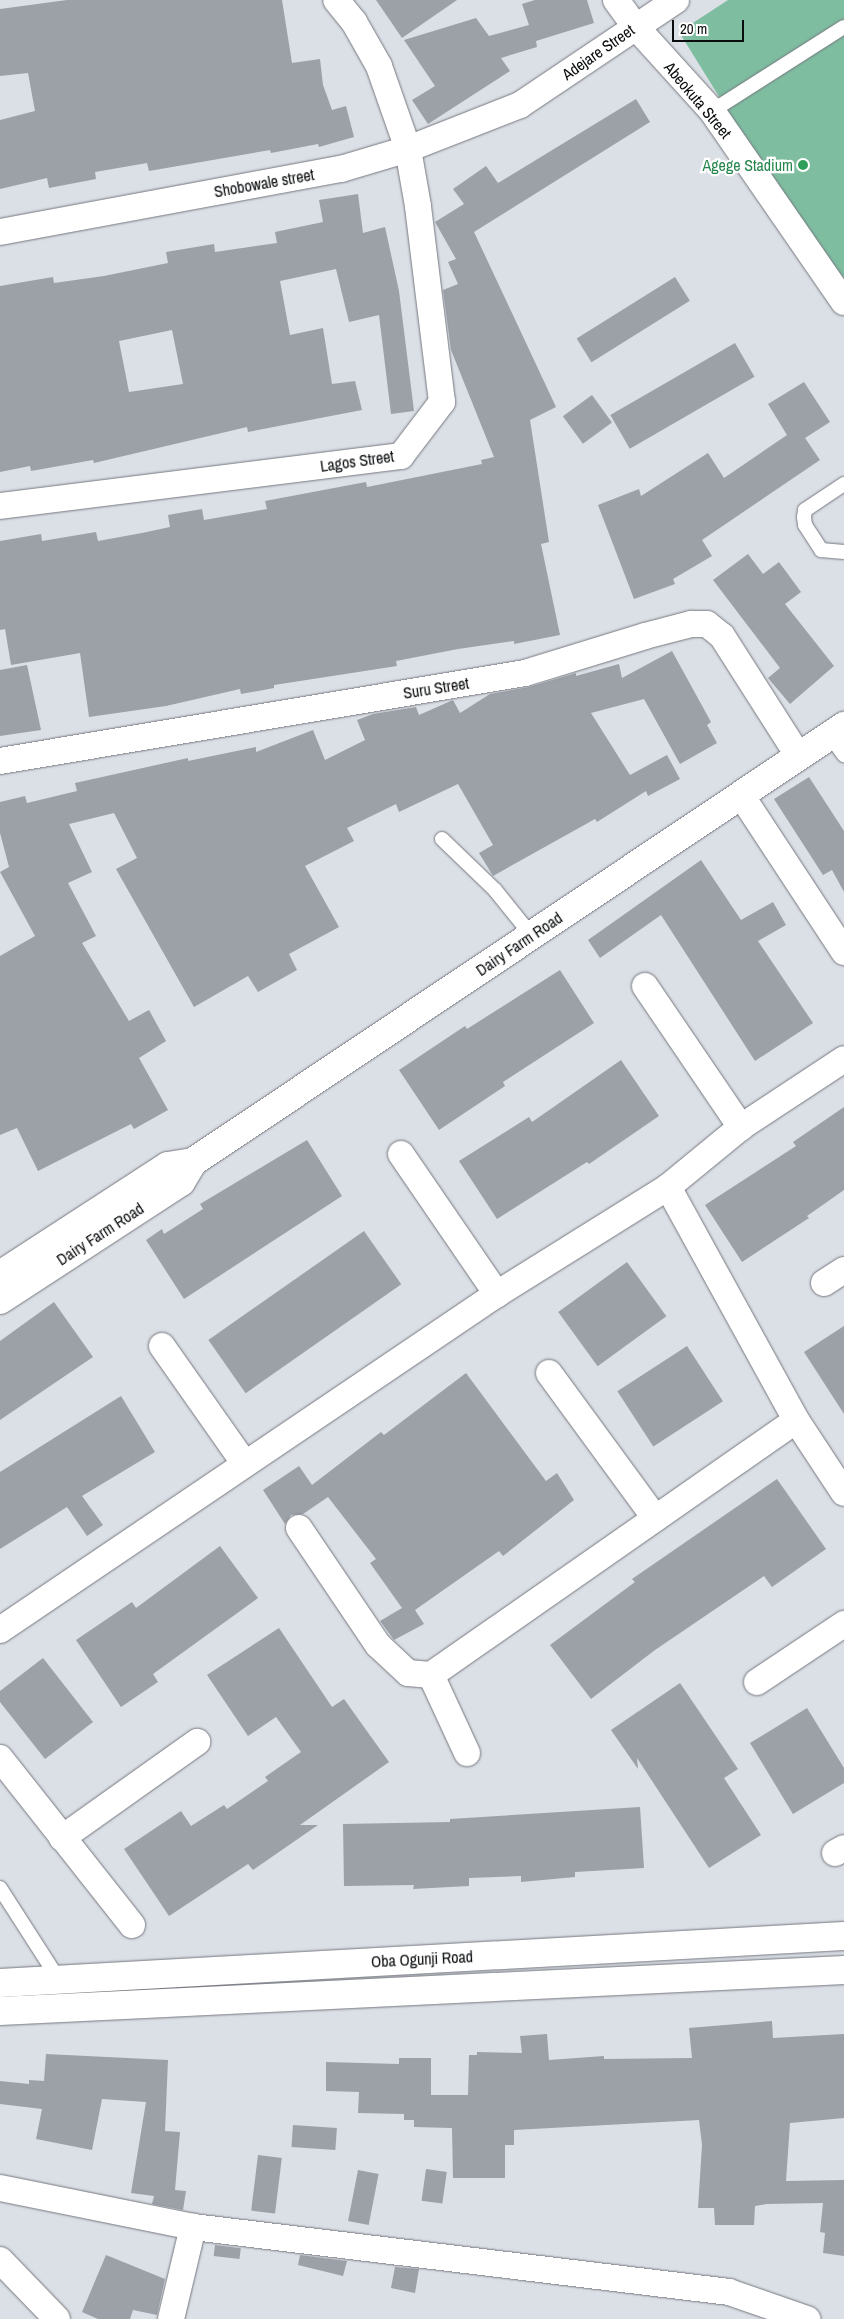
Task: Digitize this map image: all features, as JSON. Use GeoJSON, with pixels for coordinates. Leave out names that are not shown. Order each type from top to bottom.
{"type":"FeatureCollection","features":[{"type":"Feature","properties":{"kind":"main road","name":"Dairy Farm Road"},"geometry":{"type":"LineString","coordinates":[[0,1275],[168,1166],[193,1162],[799,757],[839,739]]}},
{"type":"Feature","properties":{"kind":"main road","name":"Dairy Farm Road"},"geometry":{"type":"LineString","coordinates":[[0,1300],[181,1182],[193,1162]]}},
{"type":"Feature","properties":{"kind":"main road","name":"Oba Ogunji Road"},"geometry":{"type":"LineString","coordinates":[[0,1983],[844,1936]]}},
{"type":"Feature","properties":{"kind":"main road","name":"Oba Ogunji Road"},"geometry":{"type":"LineString","coordinates":[[0,2011],[844,1970]]}},
{"type":"Feature","properties":{"kind":"main road"},"geometry":{"type":"LineString","coordinates":[[138,1975],[140,2004]]}},
{"type":"Feature","properties":{"kind":"street","name":"Lagos Street"},"geometry":{"type":"LineString","coordinates":[[0,506],[400,456],[442,402],[418,206],[408,149],[379,66],[358,30],[336,0]]}},
{"type":"Feature","properties":{"kind":"street","name":"Abeokuta Street"},"geometry":{"type":"LineString","coordinates":[[616,0],[635,26],[712,111],[844,302]]}},
{"type":"Feature","properties":{"kind":"street","name":"Adejare Street"},"geometry":{"type":"LineString","coordinates":[[520,105],[676,0]]}},
{"type":"Feature","properties":{"kind":"street","name":"Shobowale street"},"geometry":{"type":"LineString","coordinates":[[0,232],[341,169],[408,149],[520,105]]}},
{"type":"Feature","properties":{"kind":"street","name":"Suru Street"},"geometry":{"type":"LineString","coordinates":[[0,760],[525,673],[645,636],[691,624],[707,624],[722,636],[799,757]]}},
{"type":"Feature","properties":{"kind":"street"},"geometry":{"type":"LineString","coordinates":[[742,795],[844,952]]}},
{"type":"Feature","properties":{"kind":"street"},"geometry":{"type":"LineString","coordinates":[[645,986],[741,1127]]}},
{"type":"Feature","properties":{"kind":"street"},"geometry":{"type":"LineString","coordinates":[[0,1630],[498,1294],[668,1188],[741,1127],[844,1059]]}},
{"type":"Feature","properties":{"kind":"street"},"geometry":{"type":"LineString","coordinates":[[401,1154],[498,1294]]}},
{"type":"Feature","properties":{"kind":"street"},"geometry":{"type":"LineString","coordinates":[[668,1188],[796,1420],[844,1493]]}},
{"type":"Feature","properties":{"kind":"street"},"geometry":{"type":"LineString","coordinates":[[162,1346],[245,1464]]}},
{"type":"Feature","properties":{"kind":"street"},"geometry":{"type":"LineString","coordinates":[[549,1373],[655,1518]]}},
{"type":"Feature","properties":{"kind":"street"},"geometry":{"type":"LineString","coordinates":[[299,1528],[378,1645],[408,1673],[431,1675],[796,1420]]}},
{"type":"Feature","properties":{"kind":"street"},"geometry":{"type":"LineString","coordinates":[[757,1682],[844,1624]]}},
{"type":"Feature","properties":{"kind":"street"},"geometry":{"type":"LineString","coordinates":[[431,1675],[467,1753]]}},
{"type":"Feature","properties":{"kind":"street"},"geometry":{"type":"LineString","coordinates":[[62,1838],[197,1742]]}},
{"type":"Feature","properties":{"kind":"street"},"geometry":{"type":"LineString","coordinates":[[0,1758],[132,1925]]}},
{"type":"Feature","properties":{"kind":"street"},"geometry":{"type":"LineString","coordinates":[[0,2188],[193,2227],[729,2292],[807,2319]]}},
{"type":"Feature","properties":{"kind":"street"},"geometry":{"type":"LineString","coordinates":[[171,2319],[193,2227]]}},
{"type":"Feature","properties":{"kind":"street"},"geometry":{"type":"LineString","coordinates":[[0,2260],[57,2319]]}},
{"type":"Feature","properties":{"kind":"lane"},"geometry":{"type":"LineString","coordinates":[[712,111],[844,27]]}},
{"type":"Feature","properties":{"kind":"lane"},"geometry":{"type":"LineString","coordinates":[[844,484],[805,510],[804,517],[810,536],[821,550],[844,552]]}},
{"type":"Feature","properties":{"kind":"lane"},"geometry":{"type":"LineString","coordinates":[[442,839],[496,890],[532,936]]}},
{"type":"Feature","properties":{"kind":"lane"},"geometry":{"type":"LineString","coordinates":[[0,1888],[59,1980]]}},
{"type":"Feature","properties":{"kind":"green space","name":"Agege Stadium"},"geometry":{"type":"Polygon","coordinates":[[[728,0],[844,0],[844,298],[679,32],[728,0]]]}},
{"type":"Feature","properties":{"kind":"building"},"geometry":{"type":"Polygon","coordinates":[[[67,0],[282,0],[292,63],[320,59],[323,85],[332,110],[346,106],[354,137],[319,147],[318,144],[271,153],[270,150],[149,171],[147,163],[95,172],[96,179],[49,188],[47,178],[0,189],[0,120],[35,111],[28,73],[0,76],[0,9],[67,0]]]}},
{"type":"Feature","properties":{"kind":"building"},"geometry":{"type":"Polygon","coordinates":[[[376,0],[457,0],[402,38],[376,0]]]}},
{"type":"Feature","properties":{"kind":"building"},"geometry":{"type":"Polygon","coordinates":[[[535,0],[587,0],[594,23],[536,41],[537,47],[501,58],[510,71],[428,124],[412,100],[435,86],[404,40],[476,18],[489,36],[529,25],[522,4],[535,0]]]}},
{"type":"Feature","properties":{"kind":"building"},"geometry":{"type":"Polygon","coordinates":[[[636,99],[650,122],[474,232],[556,407],[530,420],[549,542],[541,544],[560,635],[514,644],[514,641],[458,649],[396,661],[397,666],[274,685],[274,688],[241,694],[240,689],[166,706],[89,717],[80,653],[11,665],[5,629],[0,630],[0,541],[41,534],[42,541],[96,532],[98,541],[170,527],[168,515],[202,509],[204,520],[267,509],[265,501],[366,482],[367,487],[482,464],[481,460],[494,457],[451,350],[443,290],[458,284],[448,262],[456,259],[435,222],[464,204],[453,189],[486,166],[498,183],[636,99]]]}},
{"type":"Feature","properties":{"kind":"building"},"geometry":{"type":"Polygon","coordinates":[[[358,194],[363,233],[385,227],[399,291],[414,411],[391,414],[379,315],[349,322],[336,269],[280,281],[290,335],[323,328],[332,384],[355,381],[362,410],[248,432],[247,427],[94,463],[93,460],[31,471],[30,466],[0,472],[0,286],[53,277],[54,283],[104,276],[168,263],[166,252],[214,244],[215,252],[277,243],[275,232],[323,222],[319,200],[358,194]],[[172,330],[119,341],[129,392],[183,384],[172,330]]]}},
{"type":"Feature","properties":{"kind":"building"},"geometry":{"type":"Polygon","coordinates":[[[675,277],[690,301],[591,362],[577,338],[675,277]]]}},
{"type":"Feature","properties":{"kind":"building"},"geometry":{"type":"Polygon","coordinates":[[[735,343],[755,377],[630,449],[610,415],[735,343]]]}},
{"type":"Feature","properties":{"kind":"building"},"geometry":{"type":"Polygon","coordinates":[[[804,382],[830,422],[805,438],[820,460],[702,540],[712,556],[673,579],[675,584],[634,599],[598,505],[639,489],[641,496],[708,453],[724,478],[787,435],[768,404],[804,382]]]}},
{"type":"Feature","properties":{"kind":"building"},"geometry":{"type":"Polygon","coordinates":[[[592,395],[612,423],[583,444],[563,416],[592,395]]]}},
{"type":"Feature","properties":{"kind":"building"},"geometry":{"type":"Polygon","coordinates":[[[748,554],[763,574],[779,562],[801,592],[785,604],[834,666],[790,704],[768,678],[780,668],[713,580],[748,554]]]}},
{"type":"Feature","properties":{"kind":"building"},"geometry":{"type":"Polygon","coordinates":[[[672,651],[711,722],[707,725],[717,743],[680,764],[644,699],[591,713],[630,775],[667,755],[680,779],[648,796],[646,791],[597,822],[595,819],[493,876],[479,853],[493,845],[458,784],[399,812],[396,804],[347,828],[354,841],[305,866],[339,927],[289,954],[297,970],[258,992],[248,976],[194,1007],[116,869],[137,858],[114,813],[69,824],[92,872],[68,883],[96,936],[82,943],[129,1021],[149,1010],[166,1041],[139,1058],[168,1110],[134,1129],[131,1124],[38,1171],[17,1128],[0,1135],[0,956],[35,936],[0,872],[9,867],[0,833],[0,802],[25,796],[27,803],[77,791],[75,783],[188,758],[188,761],[256,747],[256,752],[313,730],[325,760],[365,740],[357,720],[373,714],[416,707],[419,715],[453,700],[460,713],[490,694],[529,687],[576,673],[576,676],[619,664],[622,678],[672,651]]]}},
{"type":"Feature","properties":{"kind":"building"},"geometry":{"type":"Polygon","coordinates":[[[27,665],[41,730],[0,736],[0,670],[27,665]]]}},
{"type":"Feature","properties":{"kind":"building"},"geometry":{"type":"Polygon","coordinates":[[[809,777],[844,831],[844,892],[832,870],[823,875],[774,799],[809,777]]]}},
{"type":"Feature","properties":{"kind":"building"},"geometry":{"type":"Polygon","coordinates":[[[701,860],[741,920],[773,902],[786,925],[758,941],[813,1023],[755,1061],[661,915],[600,958],[588,940],[701,860]]]}},
{"type":"Feature","properties":{"kind":"building"},"geometry":{"type":"Polygon","coordinates":[[[560,970],[594,1023],[503,1082],[505,1086],[439,1130],[399,1070],[465,1026],[467,1029],[560,970]]]}},
{"type":"Feature","properties":{"kind":"building"},"geometry":{"type":"Polygon","coordinates":[[[621,1060],[659,1116],[589,1164],[587,1162],[497,1219],[459,1161],[529,1117],[532,1122],[621,1060]]]}},
{"type":"Feature","properties":{"kind":"building"},"geometry":{"type":"Polygon","coordinates":[[[844,1107],[844,1190],[807,1216],[809,1218],[742,1262],[705,1205],[796,1146],[793,1142],[844,1107]]]}},
{"type":"Feature","properties":{"kind":"building"},"geometry":{"type":"Polygon","coordinates":[[[307,1140],[342,1196],[184,1299],[146,1240],[162,1229],[164,1234],[203,1209],[200,1204],[307,1140]]]}},
{"type":"Feature","properties":{"kind":"building"},"geometry":{"type":"Polygon","coordinates":[[[364,1231],[401,1284],[246,1393],[208,1340],[364,1231]]]}},
{"type":"Feature","properties":{"kind":"building"},"geometry":{"type":"Polygon","coordinates":[[[627,1262],[666,1316],[598,1366],[558,1312],[627,1262]]]}},
{"type":"Feature","properties":{"kind":"building"},"geometry":{"type":"Polygon","coordinates":[[[54,1302],[93,1357],[0,1420],[0,1341],[54,1302]]]}},
{"type":"Feature","properties":{"kind":"building"},"geometry":{"type":"Polygon","coordinates":[[[844,1326],[844,1414],[804,1352],[844,1326]]]}},
{"type":"Feature","properties":{"kind":"building"},"geometry":{"type":"Polygon","coordinates":[[[687,1346],[723,1401],[653,1447],[617,1391],[687,1346]]]}},
{"type":"Feature","properties":{"kind":"building"},"geometry":{"type":"Polygon","coordinates":[[[466,1373],[546,1481],[557,1473],[574,1500],[503,1556],[499,1551],[415,1610],[424,1624],[394,1640],[380,1621],[402,1608],[370,1563],[376,1559],[328,1497],[303,1514],[291,1515],[285,1524],[263,1490],[299,1466],[312,1485],[381,1432],[384,1435],[466,1373]]]}},
{"type":"Feature","properties":{"kind":"building"},"geometry":{"type":"Polygon","coordinates":[[[121,1396],[155,1452],[82,1496],[103,1525],[87,1536],[67,1507],[0,1549],[0,1472],[121,1396]]]}},
{"type":"Feature","properties":{"kind":"building"},"geometry":{"type":"Polygon","coordinates":[[[777,1479],[826,1549],[772,1587],[764,1576],[655,1650],[591,1699],[550,1645],[635,1582],[632,1579],[777,1479]]]}},
{"type":"Feature","properties":{"kind":"building"},"geometry":{"type":"Polygon","coordinates":[[[220,1546],[258,1598],[153,1674],[158,1682],[121,1707],[76,1640],[132,1602],[136,1608],[220,1546]]]}},
{"type":"Feature","properties":{"kind":"building"},"geometry":{"type":"Polygon","coordinates":[[[279,1628],[332,1707],[344,1699],[389,1762],[300,1825],[318,1825],[253,1870],[248,1864],[169,1916],[124,1849],[181,1811],[191,1826],[224,1805],[227,1809],[268,1781],[265,1777],[301,1752],[276,1717],[248,1736],[207,1675],[279,1628]]]}},
{"type":"Feature","properties":{"kind":"building"},"geometry":{"type":"Polygon","coordinates":[[[43,1658],[93,1722],[45,1759],[0,1702],[0,1691],[43,1658]]]}},
{"type":"Feature","properties":{"kind":"building"},"geometry":{"type":"Polygon","coordinates":[[[680,1683],[738,1769],[724,1778],[761,1835],[709,1868],[637,1758],[638,1769],[611,1730],[680,1683]]]}},
{"type":"Feature","properties":{"kind":"building"},"geometry":{"type":"Polygon","coordinates":[[[807,1708],[844,1768],[844,1783],[793,1814],[750,1743],[807,1708]]]}},
{"type":"Feature","properties":{"kind":"building"},"geometry":{"type":"Polygon","coordinates":[[[640,1807],[644,1868],[575,1872],[575,1877],[521,1882],[521,1876],[469,1878],[469,1886],[413,1889],[414,1885],[344,1886],[343,1824],[450,1822],[450,1819],[640,1807]]]}},
{"type":"Feature","properties":{"kind":"building"},"geometry":{"type":"Polygon","coordinates":[[[772,2021],[773,2038],[844,2034],[844,2118],[790,2123],[786,2181],[844,2180],[844,2256],[823,2253],[825,2233],[820,2232],[823,2203],[755,2206],[754,2225],[715,2225],[714,2208],[698,2208],[702,2145],[699,2120],[514,2130],[514,2145],[505,2145],[505,2178],[453,2178],[452,2128],[414,2127],[414,2120],[404,2120],[404,2114],[358,2113],[359,2092],[326,2091],[326,2062],[399,2064],[399,2058],[431,2058],[431,2095],[468,2095],[469,2055],[477,2055],[477,2052],[522,2053],[520,2036],[547,2034],[549,2060],[604,2056],[604,2059],[692,2058],[689,2028],[772,2021]]]}},
{"type":"Feature","properties":{"kind":"building"},"geometry":{"type":"Polygon","coordinates":[[[46,2054],[168,2060],[165,2131],[180,2132],[175,2190],[186,2191],[183,2210],[152,2204],[154,2196],[131,2193],[146,2102],[102,2099],[92,2150],[36,2139],[42,2109],[0,2104],[0,2081],[29,2084],[29,2080],[44,2081],[46,2054]]]}},
{"type":"Feature","properties":{"kind":"building"},"geometry":{"type":"Polygon","coordinates":[[[293,2125],[337,2128],[335,2150],[291,2147],[293,2125]]]}},
{"type":"Feature","properties":{"kind":"building"},"geometry":{"type":"Polygon","coordinates":[[[258,2155],[282,2158],[275,2214],[251,2211],[258,2155]]]}},
{"type":"Feature","properties":{"kind":"building"},"geometry":{"type":"Polygon","coordinates":[[[426,2169],[447,2172],[442,2204],[422,2201],[426,2169]]]}},
{"type":"Feature","properties":{"kind":"building"},"geometry":{"type":"Polygon","coordinates":[[[358,2170],[379,2174],[369,2225],[348,2221],[358,2170]]]}},
{"type":"Feature","properties":{"kind":"building"},"geometry":{"type":"Polygon","coordinates":[[[215,2245],[241,2248],[239,2259],[214,2256],[215,2245]]]}},
{"type":"Feature","properties":{"kind":"building"},"geometry":{"type":"Polygon","coordinates":[[[106,2255],[165,2279],[157,2315],[133,2310],[130,2319],[98,2319],[82,2312],[106,2255]]]}},
{"type":"Feature","properties":{"kind":"building"},"geometry":{"type":"Polygon","coordinates":[[[300,2255],[347,2261],[343,2276],[298,2265],[300,2255]]]}},
{"type":"Feature","properties":{"kind":"building"},"geometry":{"type":"Polygon","coordinates":[[[395,2267],[419,2269],[415,2293],[391,2288],[395,2267]]]}},
{"type":"Feature","properties":{"kind":"place","name":"Agege Stadium"},"geometry":{"type":"Point","coordinates":[803,165]}}]}
